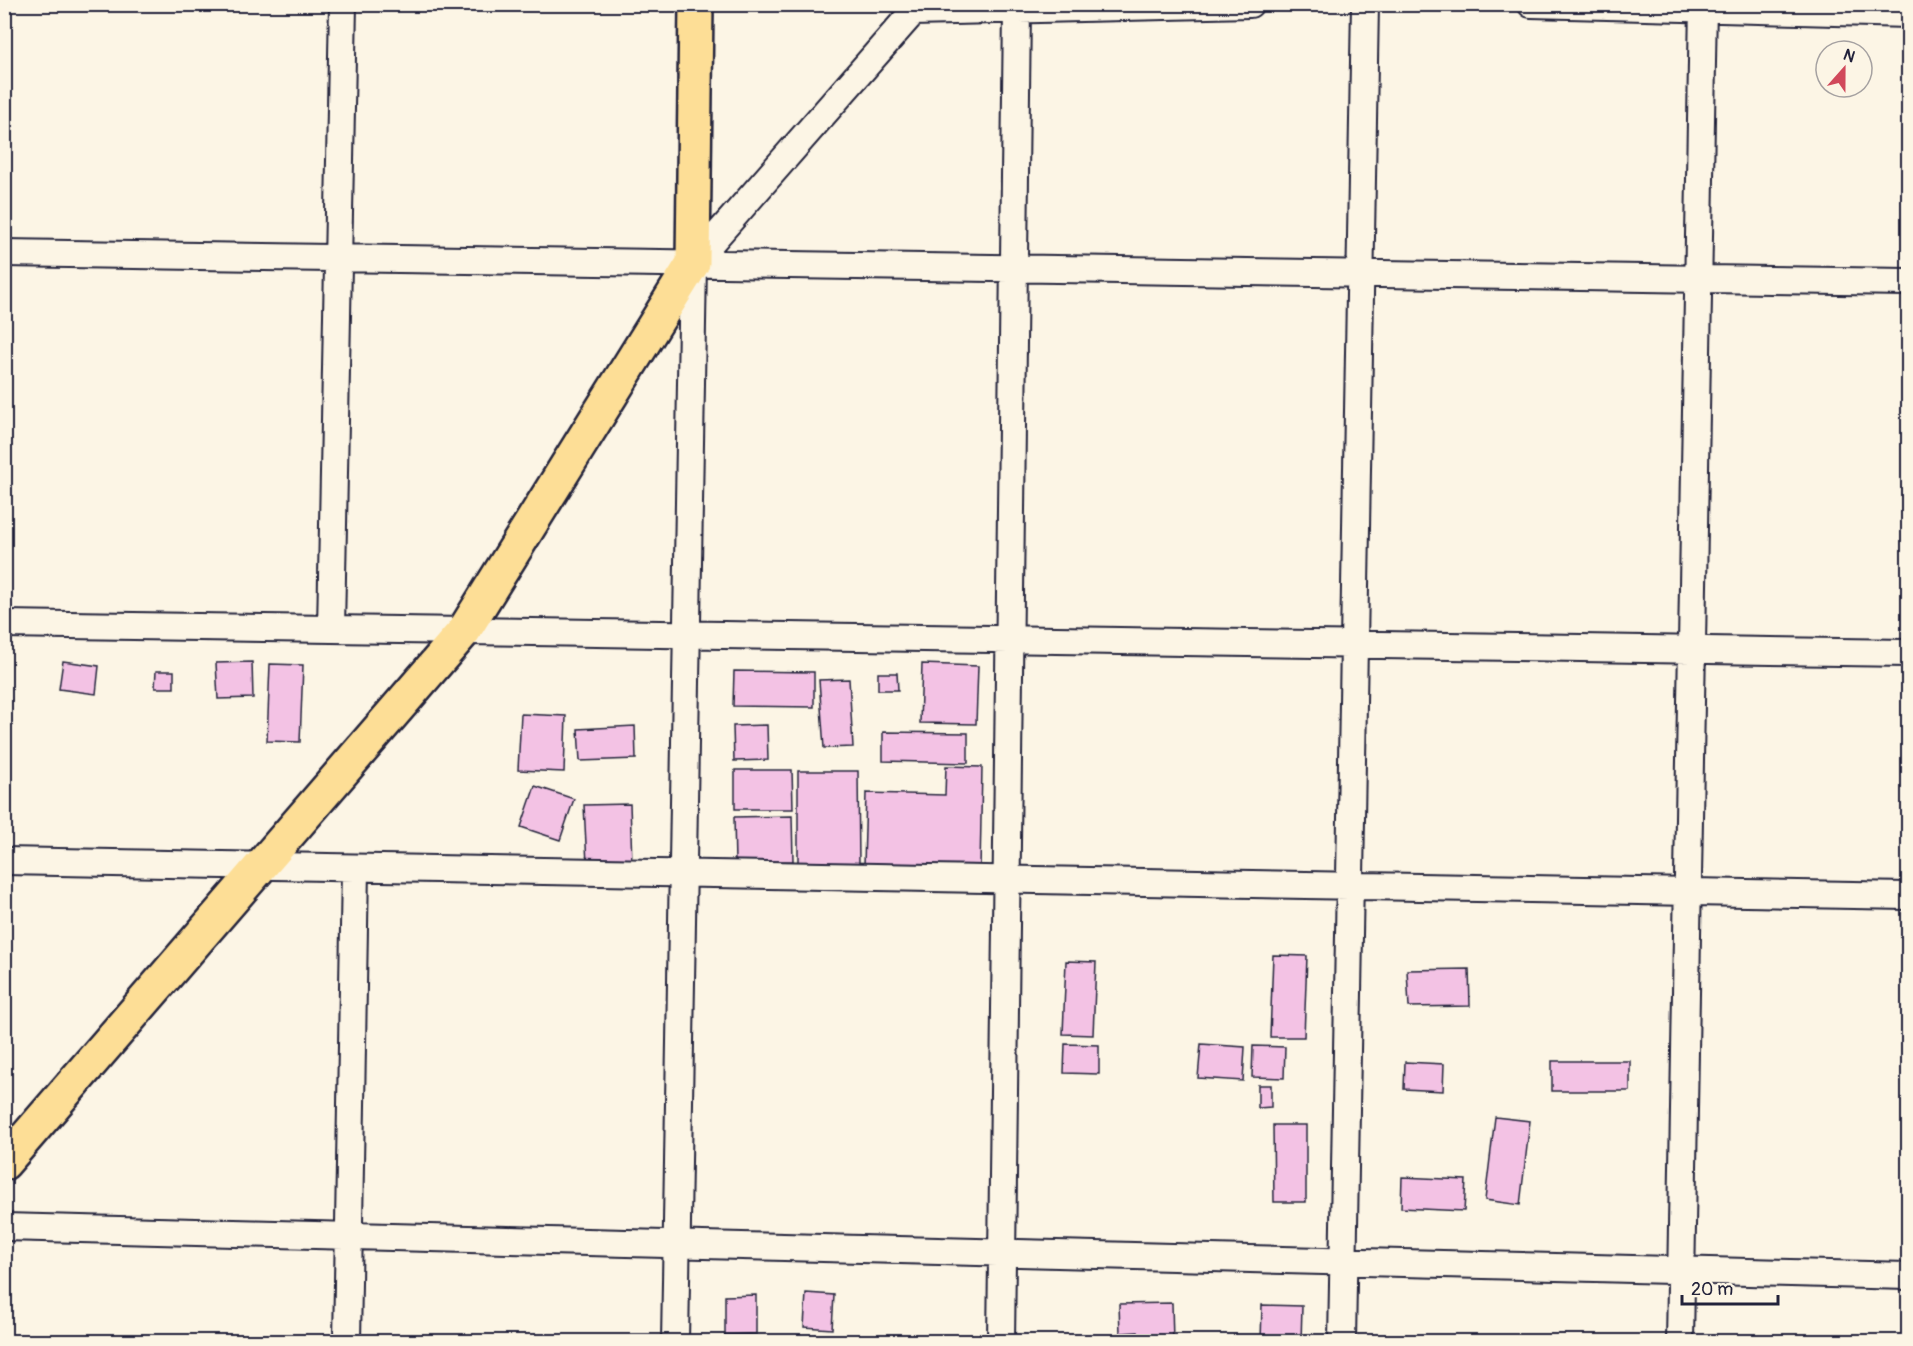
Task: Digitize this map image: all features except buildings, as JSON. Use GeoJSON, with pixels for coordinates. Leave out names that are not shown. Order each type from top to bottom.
{"type":"FeatureCollection","features":[{"type":"Feature","properties":{"kind":"main road"},"geometry":{"type":"LineString","coordinates":[[4,1163],[464,631],[693,263],[696,4]]}},
{"type":"Feature","properties":{"kind":"street"},"geometry":{"type":"LineString","coordinates":[[332,629],[343,4]]}},
{"type":"Feature","properties":{"kind":"street"},"geometry":{"type":"LineString","coordinates":[[675,1341],[693,263],[915,8],[1017,10],[1250,4]]}},
{"type":"Feature","properties":{"kind":"street"},"geometry":{"type":"LineString","coordinates":[[1342,1341],[1365,4]]}},
{"type":"Feature","properties":{"kind":"street"},"geometry":{"type":"LineString","coordinates":[[1531,4],[1908,14]]}},
{"type":"Feature","properties":{"kind":"street"},"geometry":{"type":"LineString","coordinates":[[1680,1341],[1703,7]]}},
{"type":"Feature","properties":{"kind":"street"},"geometry":{"type":"LineString","coordinates":[[1001,1341],[1017,10]]}},
{"type":"Feature","properties":{"kind":"street"},"geometry":{"type":"LineString","coordinates":[[4,253],[1908,282]]}},
{"type":"Feature","properties":{"kind":"street"},"geometry":{"type":"LineString","coordinates":[[4,624],[1908,653]]}},
{"type":"Feature","properties":{"kind":"street"},"geometry":{"type":"LineString","coordinates":[[4,861],[1908,896]]}},
{"type":"Feature","properties":{"kind":"street"},"geometry":{"type":"LineString","coordinates":[[347,1341],[355,868]]}},
{"type":"Feature","properties":{"kind":"street"},"geometry":{"type":"LineString","coordinates":[[4,1227],[1908,1276]]}}]}
